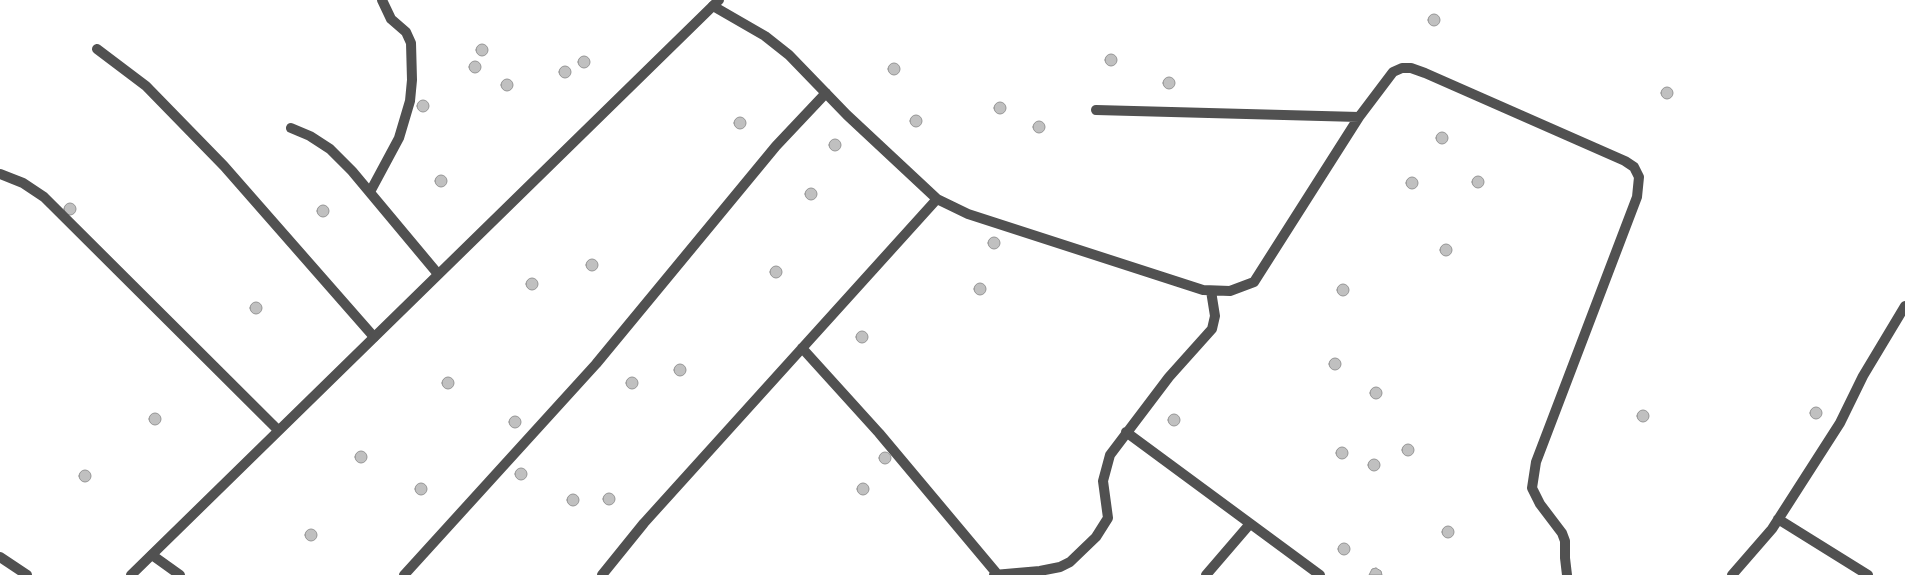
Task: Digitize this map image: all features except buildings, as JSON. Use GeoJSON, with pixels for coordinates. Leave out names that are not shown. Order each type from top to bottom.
{"type":"FeatureCollection","features":[{"type":"Feature","properties":{"kind":"street"},"geometry":{"type":"LineString","coordinates":[[370,192],[398,138],[410,101],[412,80],[411,43],[406,32],[391,19],[382,0]]}},
{"type":"Feature","properties":{"kind":"street"},"geometry":{"type":"LineString","coordinates":[[131,575],[716,3],[777,46],[938,199],[968,214],[1211,291],[1230,292],[1254,282],[1359,117],[1393,72],[1402,68],[1411,68],[1614,154],[1634,167],[1639,177],[1636,197],[1536,462],[1532,488],[1540,504],[1562,532],[1566,541],[1564,558],[1567,575]]}},
{"type":"Feature","properties":{"kind":"street"},"geometry":{"type":"LineString","coordinates":[[97,49],[146,86],[218,159],[374,337]]}},
{"type":"Feature","properties":{"kind":"street"},"geometry":{"type":"LineString","coordinates":[[404,575],[596,364],[776,146],[826,93]]}},
{"type":"Feature","properties":{"kind":"street"},"geometry":{"type":"LineString","coordinates":[[1096,110],[1359,117]]}},
{"type":"Feature","properties":{"kind":"street"},"geometry":{"type":"LineString","coordinates":[[291,128],[310,136],[330,149],[370,192],[438,274]]}},
{"type":"Feature","properties":{"kind":"street"},"geometry":{"type":"LineString","coordinates":[[0,174],[23,183],[44,198],[278,430]]}},
{"type":"Feature","properties":{"kind":"street"},"geometry":{"type":"LineString","coordinates":[[602,575],[644,523],[938,199]]}},
{"type":"Feature","properties":{"kind":"street"},"geometry":{"type":"LineString","coordinates":[[994,575],[1040,571],[1060,567],[1070,562],[1091,543],[1107,522],[1109,510],[1104,477],[1110,455],[1169,377],[1212,329],[1214,316],[1211,291]]}},
{"type":"Feature","properties":{"kind":"street"},"geometry":{"type":"LineString","coordinates":[[1732,575],[1778,519],[1840,423],[1863,376],[1905,306]]}},
{"type":"Feature","properties":{"kind":"street"},"geometry":{"type":"LineString","coordinates":[[802,348],[879,433],[998,574]]}},
{"type":"Feature","properties":{"kind":"street"},"geometry":{"type":"LineString","coordinates":[[1126,432],[1249,525],[1320,575]]}},
{"type":"Feature","properties":{"kind":"street"},"geometry":{"type":"LineString","coordinates":[[1778,519],[1868,575]]}},
{"type":"Feature","properties":{"kind":"street"},"geometry":{"type":"LineString","coordinates":[[1206,575],[1249,525]]}},
{"type":"Feature","properties":{"kind":"street"},"geometry":{"type":"LineString","coordinates":[[152,555],[180,575]]}},
{"type":"Feature","properties":{"kind":"street"},"geometry":{"type":"LineString","coordinates":[[0,557],[27,575]]}}]}
